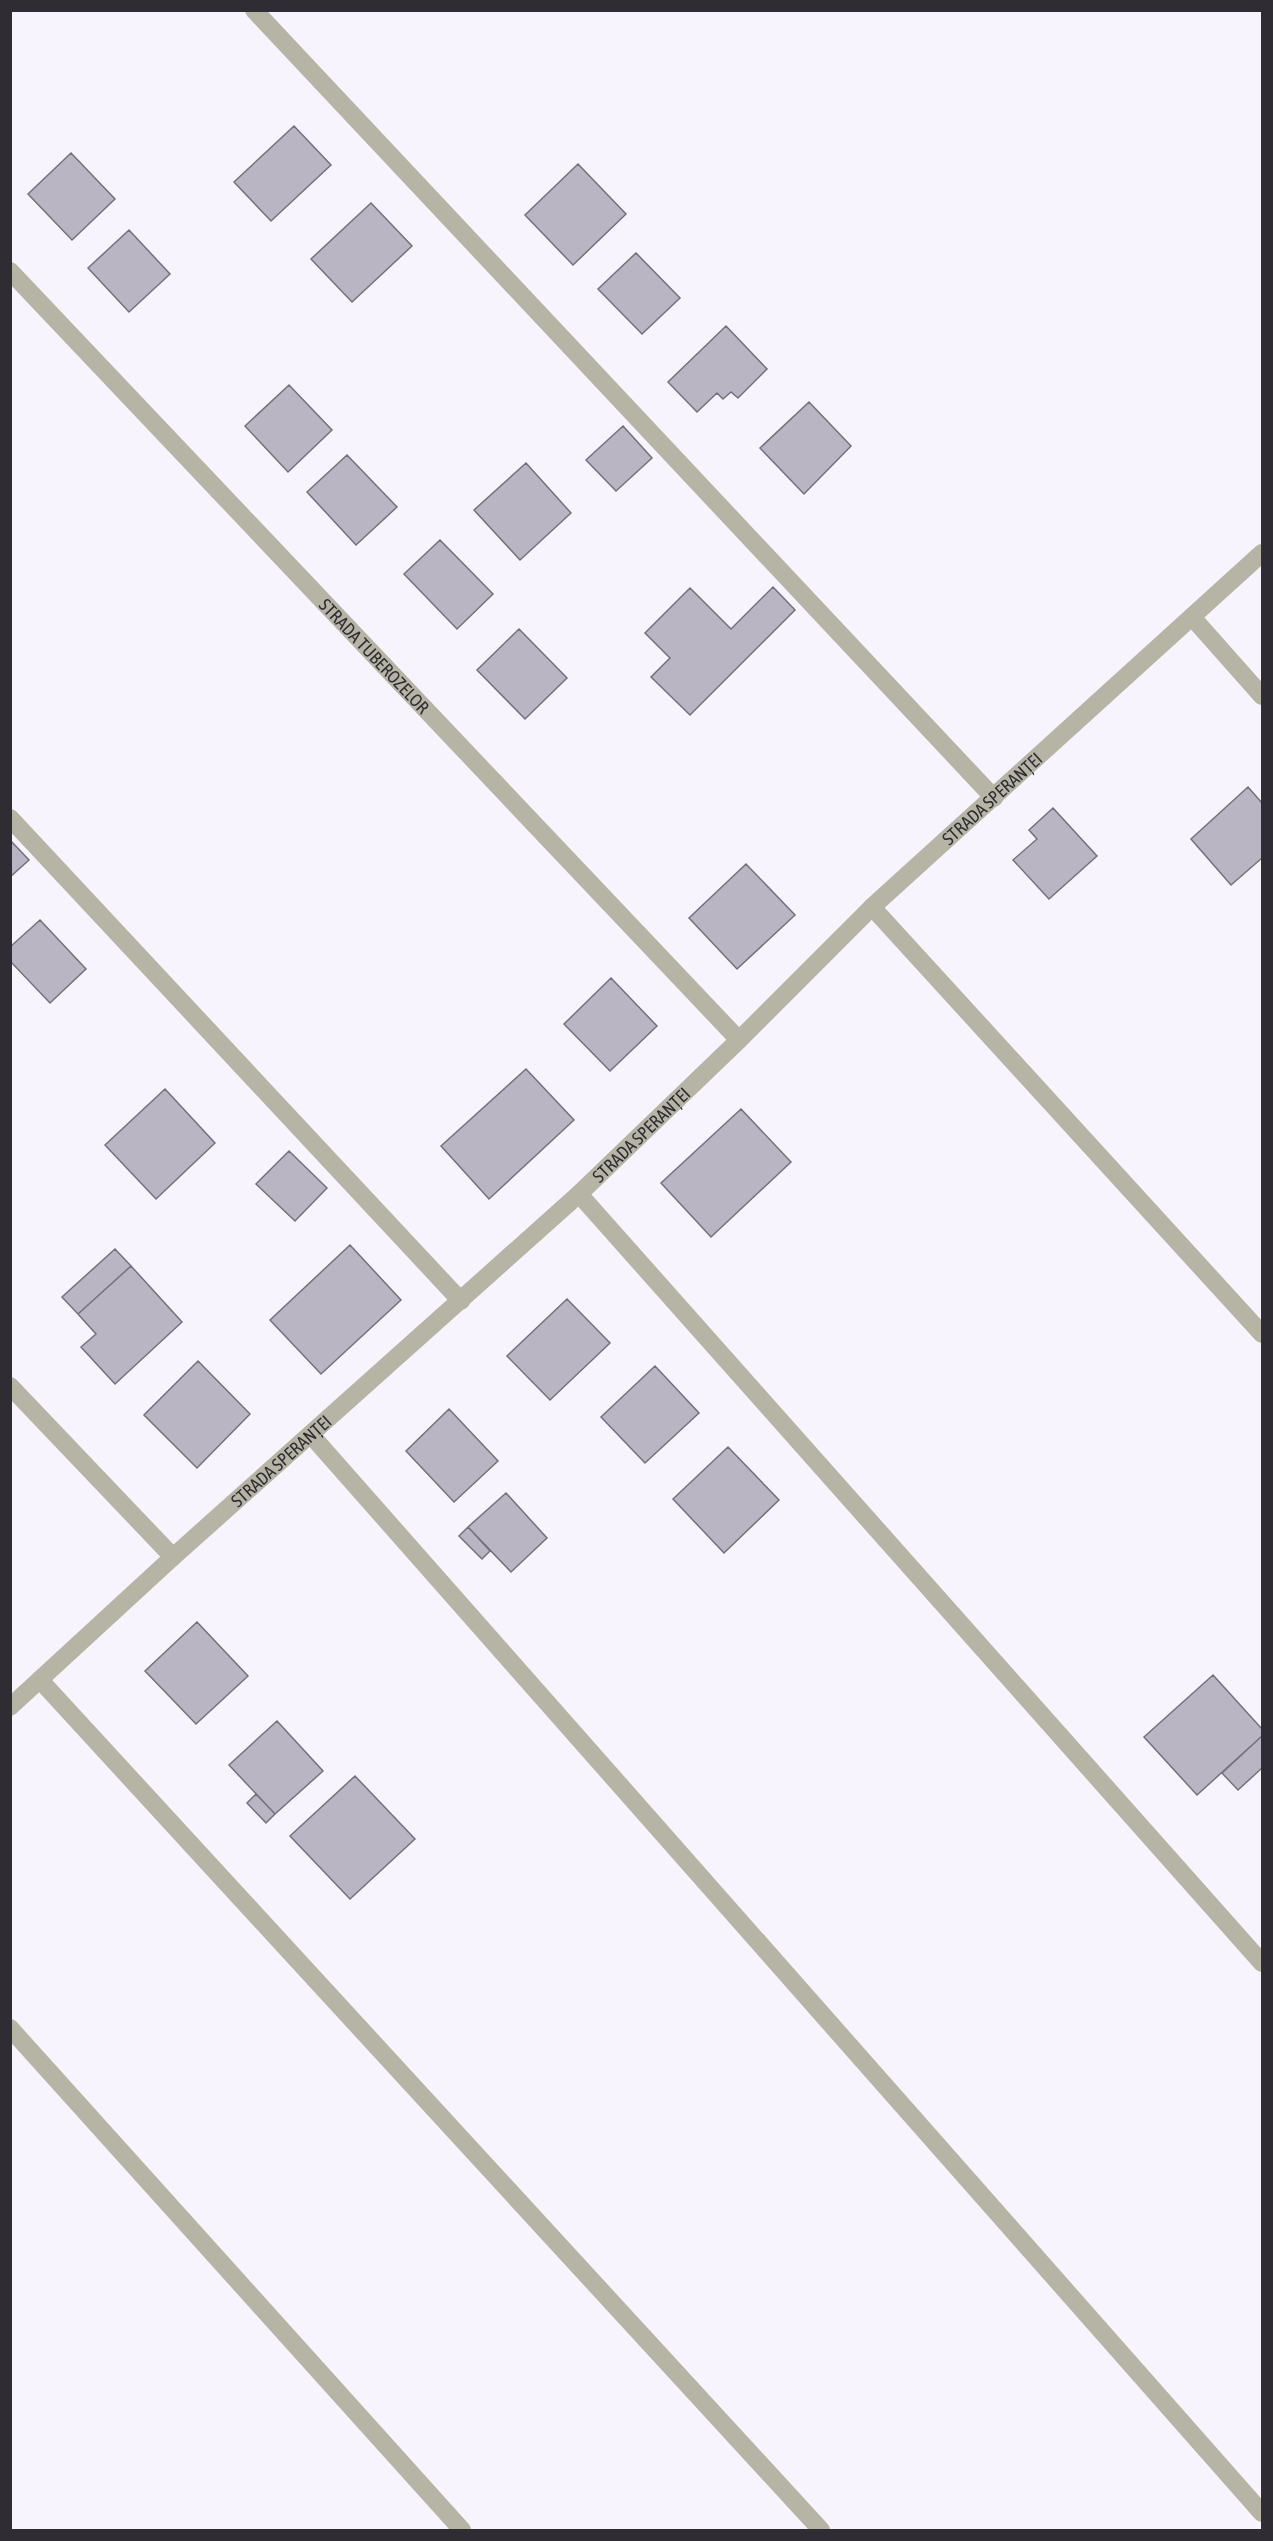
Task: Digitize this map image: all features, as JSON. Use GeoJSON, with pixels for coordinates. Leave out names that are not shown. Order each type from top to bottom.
{"type":"FeatureCollection","features":[{"type":"Feature","properties":{"kind":"street"},"geometry":{"type":"LineString","coordinates":[[254,10],[994,798]]}},
{"type":"Feature","properties":{"kind":"street","name":"STRADA TUBEROZELOR"},"geometry":{"type":"LineString","coordinates":[[10,272],[739,1040]]}},
{"type":"Feature","properties":{"kind":"street","name":"STRADA SPERANȚEI"},"geometry":{"type":"LineString","coordinates":[[10,1707],[173,1557],[579,1194],[739,1040],[872,907],[1263,553]]}},
{"type":"Feature","properties":{"kind":"street"},"geometry":{"type":"LineString","coordinates":[[1192,617],[1263,696]]}},
{"type":"Feature","properties":{"kind":"street"},"geometry":{"type":"LineString","coordinates":[[10,818],[461,1301]]}},
{"type":"Feature","properties":{"kind":"street"},"geometry":{"type":"LineString","coordinates":[[872,907],[1263,1334]]}},
{"type":"Feature","properties":{"kind":"street"},"geometry":{"type":"LineString","coordinates":[[579,1194],[1263,1964]]}},
{"type":"Feature","properties":{"kind":"street"},"geometry":{"type":"LineString","coordinates":[[10,1386],[173,1557]]}},
{"type":"Feature","properties":{"kind":"street"},"geometry":{"type":"LineString","coordinates":[[311,1435],[1263,2513]]}},
{"type":"Feature","properties":{"kind":"street"},"geometry":{"type":"LineString","coordinates":[[40,1680],[821,2530]]}},
{"type":"Feature","properties":{"kind":"street"},"geometry":{"type":"LineString","coordinates":[[10,2028],[462,2530]]}},
{"type":"Feature","properties":{"kind":"building"},"geometry":{"type":"Polygon","coordinates":[[[294,126],[331,165],[271,221],[234,182],[294,126]]]}},
{"type":"Feature","properties":{"kind":"building"},"geometry":{"type":"Polygon","coordinates":[[[71,153],[115,199],[72,240],[28,194],[71,153]]]}},
{"type":"Feature","properties":{"kind":"building"},"geometry":{"type":"Polygon","coordinates":[[[578,164],[626,214],[573,265],[525,215],[578,164]]]}},
{"type":"Feature","properties":{"kind":"building"},"geometry":{"type":"Polygon","coordinates":[[[371,203],[412,246],[352,302],[311,259],[371,203]]]}},
{"type":"Feature","properties":{"kind":"building"},"geometry":{"type":"Polygon","coordinates":[[[129,230],[170,274],[129,312],[88,268],[129,230]]]}},
{"type":"Feature","properties":{"kind":"building"},"geometry":{"type":"Polygon","coordinates":[[[636,253],[680,298],[642,334],[598,289],[636,253]]]}},
{"type":"Feature","properties":{"kind":"building"},"geometry":{"type":"Polygon","coordinates":[[[726,326],[767,369],[738,398],[731,392],[723,399],[717,393],[697,412],[668,382],[726,326]]]}},
{"type":"Feature","properties":{"kind":"building"},"geometry":{"type":"Polygon","coordinates":[[[289,385],[332,430],[288,472],[245,426],[289,385]]]}},
{"type":"Feature","properties":{"kind":"building"},"geometry":{"type":"Polygon","coordinates":[[[809,402],[851,446],[804,494],[760,448],[809,402]]]}},
{"type":"Feature","properties":{"kind":"building"},"geometry":{"type":"Polygon","coordinates":[[[623,426],[652,458],[616,491],[586,460],[623,426]]]}},
{"type":"Feature","properties":{"kind":"building"},"geometry":{"type":"Polygon","coordinates":[[[347,455],[397,507],[356,545],[307,492],[347,455]]]}},
{"type":"Feature","properties":{"kind":"building"},"geometry":{"type":"Polygon","coordinates":[[[526,463],[571,513],[520,560],[474,510],[526,463]]]}},
{"type":"Feature","properties":{"kind":"building"},"geometry":{"type":"Polygon","coordinates":[[[440,540],[493,594],[457,629],[404,574],[440,540]]]}},
{"type":"Feature","properties":{"kind":"building"},"geometry":{"type":"Polygon","coordinates":[[[773,587],[795,610],[690,715],[651,677],[670,658],[645,633],[690,588],[731,629],[773,587]]]}},
{"type":"Feature","properties":{"kind":"building"},"geometry":{"type":"Polygon","coordinates":[[[519,629],[567,678],[525,719],[477,670],[519,629]]]}},
{"type":"Feature","properties":{"kind":"building"},"geometry":{"type":"Polygon","coordinates":[[[1248,787],[1262,803],[1262,858],[1231,885],[1191,839],[1248,787]]]}},
{"type":"Feature","properties":{"kind":"building"},"geometry":{"type":"Polygon","coordinates":[[[1053,808],[1097,856],[1049,899],[1013,860],[1037,839],[1029,830],[1053,808]]]}},
{"type":"Feature","properties":{"kind":"building"},"geometry":{"type":"Polygon","coordinates":[[[10,840],[29,860],[10,877],[10,840]]]}},
{"type":"Feature","properties":{"kind":"building"},"geometry":{"type":"Polygon","coordinates":[[[746,864],[795,915],[737,969],[689,918],[746,864]]]}},
{"type":"Feature","properties":{"kind":"building"},"geometry":{"type":"Polygon","coordinates":[[[40,920],[86,969],[50,1003],[10,961],[10,947],[40,920]]]}},
{"type":"Feature","properties":{"kind":"building"},"geometry":{"type":"Polygon","coordinates":[[[611,978],[657,1026],[610,1071],[564,1024],[611,978]]]}},
{"type":"Feature","properties":{"kind":"building"},"geometry":{"type":"Polygon","coordinates":[[[526,1069],[574,1120],[489,1199],[441,1146],[526,1069]]]}},
{"type":"Feature","properties":{"kind":"building"},"geometry":{"type":"Polygon","coordinates":[[[165,1089],[215,1143],[156,1199],[105,1145],[165,1089]]]}},
{"type":"Feature","properties":{"kind":"building"},"geometry":{"type":"Polygon","coordinates":[[[741,1109],[791,1162],[711,1237],[661,1183],[741,1109]]]}},
{"type":"Feature","properties":{"kind":"building"},"geometry":{"type":"Polygon","coordinates":[[[289,1151],[327,1188],[295,1221],[256,1184],[289,1151]]]}},
{"type":"Feature","properties":{"kind":"building"},"geometry":{"type":"Polygon","coordinates":[[[350,1245],[401,1300],[321,1374],[270,1320],[350,1245]]]}},
{"type":"Feature","properties":{"kind":"building"},"geometry":{"type":"Polygon","coordinates":[[[115,1249],[131,1266],[78,1314],[62,1297],[115,1249]]]}},
{"type":"Feature","properties":{"kind":"building"},"geometry":{"type":"Polygon","coordinates":[[[131,1266],[182,1322],[115,1384],[81,1347],[96,1334],[78,1314],[131,1266]]]}},
{"type":"Feature","properties":{"kind":"building"},"geometry":{"type":"Polygon","coordinates":[[[567,1299],[610,1343],[550,1400],[507,1356],[567,1299]]]}},
{"type":"Feature","properties":{"kind":"building"},"geometry":{"type":"Polygon","coordinates":[[[198,1361],[250,1414],[197,1468],[144,1415],[198,1361]]]}},
{"type":"Feature","properties":{"kind":"building"},"geometry":{"type":"Polygon","coordinates":[[[655,1366],[699,1413],[645,1463],[601,1417],[655,1366]]]}},
{"type":"Feature","properties":{"kind":"building"},"geometry":{"type":"Polygon","coordinates":[[[449,1409],[498,1461],[454,1502],[406,1451],[449,1409]]]}},
{"type":"Feature","properties":{"kind":"building"},"geometry":{"type":"Polygon","coordinates":[[[728,1447],[779,1500],[724,1553],[673,1499],[728,1447]]]}},
{"type":"Feature","properties":{"kind":"building"},"geometry":{"type":"Polygon","coordinates":[[[506,1493],[547,1538],[511,1572],[468,1527],[506,1493]]]}},
{"type":"Feature","properties":{"kind":"building"},"geometry":{"type":"Polygon","coordinates":[[[468,1527],[490,1551],[482,1559],[459,1536],[468,1527]]]}},
{"type":"Feature","properties":{"kind":"building"},"geometry":{"type":"Polygon","coordinates":[[[197,1622],[248,1676],[196,1724],[145,1671],[197,1622]]]}},
{"type":"Feature","properties":{"kind":"building"},"geometry":{"type":"Polygon","coordinates":[[[1213,1675],[1262,1729],[1262,1736],[1197,1795],[1144,1737],[1213,1675]]]}},
{"type":"Feature","properties":{"kind":"building"},"geometry":{"type":"Polygon","coordinates":[[[277,1721],[323,1771],[275,1814],[229,1765],[277,1721]]]}},
{"type":"Feature","properties":{"kind":"building"},"geometry":{"type":"Polygon","coordinates":[[[1262,1736],[1262,1768],[1238,1790],[1222,1773],[1262,1736]]]}},
{"type":"Feature","properties":{"kind":"building"},"geometry":{"type":"Polygon","coordinates":[[[355,1776],[415,1839],[350,1899],[290,1836],[355,1776]]]}},
{"type":"Feature","properties":{"kind":"building"},"geometry":{"type":"Polygon","coordinates":[[[256,1794],[275,1814],[266,1823],[247,1803],[256,1794]]]}}]}
